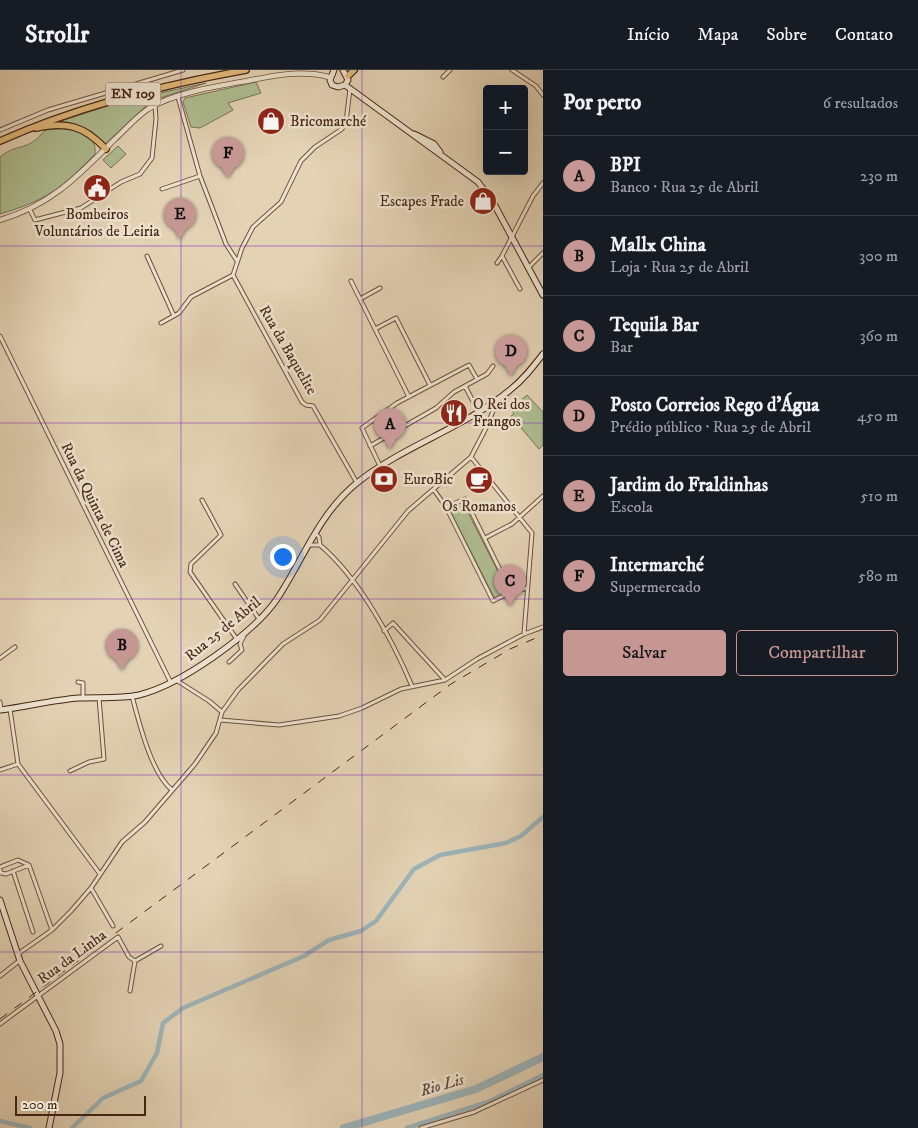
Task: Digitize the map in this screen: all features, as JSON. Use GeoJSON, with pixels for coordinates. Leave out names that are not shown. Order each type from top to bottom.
{"type":"FeatureCollection","features":[{"type":"Feature","properties":{"kind":"main road","name":"EN 109"},"geometry":{"type":"LineString","coordinates":[[0,141],[73,111],[119,98],[246,70]]}},
{"type":"Feature","properties":{"kind":"main road"},"geometry":{"type":"LineString","coordinates":[[334,70],[329,77],[334,86],[345,85],[476,180],[484,189],[542,291]]}},
{"type":"Feature","properties":{"kind":"main road"},"geometry":{"type":"LineString","coordinates":[[343,70],[348,76]]}},
{"type":"Feature","properties":{"kind":"main road"},"geometry":{"type":"LineString","coordinates":[[345,85],[348,76],[354,70]]}},
{"type":"Feature","properties":{"kind":"main road"},"geometry":{"type":"LineString","coordinates":[[24,130],[60,125],[80,128],[91,134],[106,149]]}},
{"type":"Feature","properties":{"kind":"main road"},"geometry":{"type":"LineString","coordinates":[[410,133],[434,144],[443,156]]}},
{"type":"Feature","properties":{"kind":"main road"},"geometry":{"type":"LineString","coordinates":[[428,146],[434,144]]}},
{"type":"Feature","properties":{"kind":"main road","name":"Rua 25 de Abril"},"geometry":{"type":"LineString","coordinates":[[522,378],[543,348]]}},
{"type":"Feature","properties":{"kind":"main road","name":"Rua 25 de Abril"},"geometry":{"type":"LineString","coordinates":[[1,710],[83,698],[132,696],[174,682],[236,638],[259,619],[275,601],[314,532],[334,504],[357,483],[380,466],[492,403],[522,378],[543,354]]}},
{"type":"Feature","properties":{"kind":"main road"},"geometry":{"type":"LineString","coordinates":[[0,900],[17,954],[60,1044],[60,1073],[50,1127]]}},
{"type":"Feature","properties":{"kind":"street"},"geometry":{"type":"LineString","coordinates":[[0,130],[48,110],[183,70]]}},
{"type":"Feature","properties":{"kind":"street"},"geometry":{"type":"LineString","coordinates":[[443,76],[450,70]]}},
{"type":"Feature","properties":{"kind":"street"},"geometry":{"type":"LineString","coordinates":[[512,70],[536,86],[543,94]]}},
{"type":"Feature","properties":{"kind":"street"},"geometry":{"type":"LineString","coordinates":[[0,220],[30,210],[64,189],[137,118],[154,106],[178,97],[227,84],[290,72],[311,73],[329,77]]}},
{"type":"Feature","properties":{"kind":"street"},"geometry":{"type":"LineString","coordinates":[[161,322],[179,313],[191,297],[234,275],[237,261],[253,228],[281,202],[303,158],[314,147],[342,130],[346,122],[350,89]]}},
{"type":"Feature","properties":{"kind":"street"},"geometry":{"type":"LineString","coordinates":[[178,97],[200,176],[226,244],[237,261]]}},
{"type":"Feature","properties":{"kind":"street"},"geometry":{"type":"LineString","coordinates":[[30,210],[35,220],[76,210],[121,182],[136,177],[152,158],[156,119],[154,106]]}},
{"type":"Feature","properties":{"kind":"street"},"geometry":{"type":"LineString","coordinates":[[162,189],[200,176]]}},
{"type":"Feature","properties":{"kind":"street"},"geometry":{"type":"LineString","coordinates":[[497,263],[533,196],[543,183]]}},
{"type":"Feature","properties":{"kind":"street"},"geometry":{"type":"LineString","coordinates":[[528,268],[543,253]]}},
{"type":"Feature","properties":{"kind":"street"},"geometry":{"type":"LineString","coordinates":[[147,256],[174,316]]}},
{"type":"Feature","properties":{"kind":"street"},"geometry":{"type":"LineString","coordinates":[[502,256],[520,289]]}},
{"type":"Feature","properties":{"kind":"street","name":"Rua da Baquelite"},"geometry":{"type":"LineString","coordinates":[[234,275],[302,402],[313,406],[357,483]]}},
{"type":"Feature","properties":{"kind":"street"},"geometry":{"type":"LineString","coordinates":[[351,281],[409,397]]}},
{"type":"Feature","properties":{"kind":"street"},"geometry":{"type":"LineString","coordinates":[[360,299],[380,288]]}},
{"type":"Feature","properties":{"kind":"street"},"geometry":{"type":"LineString","coordinates":[[375,329],[396,318],[430,385]]}},
{"type":"Feature","properties":{"kind":"street","name":"Rua da Quinta de Cima"},"geometry":{"type":"LineString","coordinates":[[0,336],[174,682]]}},
{"type":"Feature","properties":{"kind":"street"},"geometry":{"type":"LineString","coordinates":[[380,466],[362,428],[409,397],[469,365],[477,379]]}},
{"type":"Feature","properties":{"kind":"street"},"geometry":{"type":"LineString","coordinates":[[370,446],[436,408],[454,392],[487,374],[493,366]]}},
{"type":"Feature","properties":{"kind":"street"},"geometry":{"type":"LineString","coordinates":[[465,386],[478,411]]}},
{"type":"Feature","properties":{"kind":"street"},"geometry":{"type":"LineString","coordinates":[[17,954],[52,930],[71,912],[91,888],[122,842],[145,822],[204,752],[222,712],[238,690],[273,652],[292,636],[320,620],[408,511],[471,457],[493,412],[492,403]]}},
{"type":"Feature","properties":{"kind":"street"},"geometry":{"type":"LineString","coordinates":[[471,457],[520,515],[532,533],[524,634]]}},
{"type":"Feature","properties":{"kind":"street"},"geometry":{"type":"LineString","coordinates":[[434,490],[446,507],[493,601],[511,592],[527,588]]}},
{"type":"Feature","properties":{"kind":"street"},"geometry":{"type":"LineString","coordinates":[[485,538],[512,524],[543,496]]}},
{"type":"Feature","properties":{"kind":"street"},"geometry":{"type":"LineString","coordinates":[[446,507],[464,498],[511,592]]}},
{"type":"Feature","properties":{"kind":"street"},"geometry":{"type":"LineString","coordinates":[[202,500],[223,534],[191,564],[190,572],[236,638]]}},
{"type":"Feature","properties":{"kind":"street"},"geometry":{"type":"LineString","coordinates":[[314,532],[319,537],[320,545],[354,580],[401,660],[412,686]]}},
{"type":"Feature","properties":{"kind":"street"},"geometry":{"type":"LineString","coordinates":[[308,544],[320,545]]}},
{"type":"Feature","properties":{"kind":"street"},"geometry":{"type":"LineString","coordinates":[[235,584],[259,619]]}},
{"type":"Feature","properties":{"kind":"street"},"geometry":{"type":"LineString","coordinates":[[384,631],[393,623],[445,680]]}},
{"type":"Feature","properties":{"kind":"street"},"geometry":{"type":"LineString","coordinates":[[220,720],[279,724],[323,719],[362,708],[412,686],[445,680],[477,659],[524,634],[543,627]]}},
{"type":"Feature","properties":{"kind":"street"},"geometry":{"type":"LineString","coordinates":[[229,662],[242,650],[240,644],[243,632]]}},
{"type":"Feature","properties":{"kind":"street"},"geometry":{"type":"LineString","coordinates":[[0,658],[15,647]]}},
{"type":"Feature","properties":{"kind":"street"},"geometry":{"type":"LineString","coordinates":[[78,682],[83,683],[83,698]]}},
{"type":"Feature","properties":{"kind":"street"},"geometry":{"type":"LineString","coordinates":[[174,682],[209,701],[222,712]]}},
{"type":"Feature","properties":{"kind":"street"},"geometry":{"type":"LineString","coordinates":[[132,696],[147,747],[165,782],[172,790]]}},
{"type":"Feature","properties":{"kind":"street"},"geometry":{"type":"LineString","coordinates":[[70,771],[89,762],[104,759],[99,697]]}},
{"type":"Feature","properties":{"kind":"street"},"geometry":{"type":"LineString","coordinates":[[0,702],[1,710]]}},
{"type":"Feature","properties":{"kind":"street"},"geometry":{"type":"LineString","coordinates":[[10,708],[18,764],[100,874]]}},
{"type":"Feature","properties":{"kind":"street"},"geometry":{"type":"LineString","coordinates":[[0,770],[18,764]]}},
{"type":"Feature","properties":{"kind":"street"},"geometry":{"type":"LineString","coordinates":[[29,865],[3,874],[0,869],[18,860],[29,865],[52,930]]}},
{"type":"Feature","properties":{"kind":"street"},"geometry":{"type":"LineString","coordinates":[[13,871],[33,932]]}},
{"type":"Feature","properties":{"kind":"street"},"geometry":{"type":"LineString","coordinates":[[91,888],[113,926]]}},
{"type":"Feature","properties":{"kind":"street","name":"Rua da Linha"},"geometry":{"type":"LineString","coordinates":[[0,1024],[118,937],[129,957],[135,961]]}},
{"type":"Feature","properties":{"kind":"street"},"geometry":{"type":"LineString","coordinates":[[130,991],[135,961],[160,946]]}},
{"type":"Feature","properties":{"kind":"street"},"geometry":{"type":"LineString","coordinates":[[0,976],[20,961]]}},
{"type":"Feature","properties":{"kind":"street"},"geometry":{"type":"LineString","coordinates":[[422,1128],[481,1109],[543,1080]]}},
{"type":"Feature","properties":{"kind":"green space"},"geometry":{"type":"Polygon","coordinates":[[[256,82],[261,93],[228,103],[233,110],[200,128],[191,127],[183,102],[185,98],[256,82]]]}},
{"type":"Feature","properties":{"kind":"green space"},"geometry":{"type":"Polygon","coordinates":[[[206,83],[157,99],[145,107],[105,144],[91,131],[61,121],[123,101],[206,83]]]}},
{"type":"Feature","properties":{"kind":"green space"},"geometry":{"type":"Polygon","coordinates":[[[66,128],[86,135],[93,143],[95,154],[52,192],[30,204],[0,214],[0,157],[6,152],[33,142],[45,130],[66,128]]]}},
{"type":"Feature","properties":{"kind":"green space"},"geometry":{"type":"Polygon","coordinates":[[[118,146],[126,154],[111,168],[103,160],[118,146]]]}},
{"type":"Feature","properties":{"kind":"green space"},"geometry":{"type":"Polygon","coordinates":[[[527,395],[543,412],[543,445],[539,449],[511,416],[514,414],[511,409],[527,395]]]}},
{"type":"Feature","properties":{"kind":"green space"},"geometry":{"type":"Polygon","coordinates":[[[462,501],[508,591],[495,599],[449,509],[462,501]]]}},
{"type":"Feature","properties":{"kind":"waterway"},"geometry":{"type":"LineString","coordinates":[[72,1128],[103,1098],[141,1081],[157,1053],[163,1023],[183,1008],[304,956],[329,940],[361,931],[376,921],[414,869],[440,855],[506,843],[521,836],[543,817]]}},
{"type":"Feature","properties":{"kind":"waterway","name":"Rio Lis"},"geometry":{"type":"LineString","coordinates":[[344,1128],[476,1089],[543,1057]]}},
{"type":"Feature","properties":{"kind":"waterway"},"geometry":{"type":"LineString","coordinates":[[407,1128],[488,1102],[543,1075]]}},
{"type":"Feature","properties":{"kind":"waterway"},"geometry":{"type":"LineString","coordinates":[[0,1121],[30,1128]]}},
{"type":"Feature","properties":{"kind":"railway"},"geometry":{"type":"LineString","coordinates":[[0,1019],[451,684],[510,649],[543,635]]}},
{"type":"Feature","properties":{"kind":"place","name":"Bricomarché"},"geometry":{"type":"Point","coordinates":[271,121]}},
{"type":"Feature","properties":{"kind":"place","name":"Intermarché"},"geometry":{"type":"Point","coordinates":[228,178]}},
{"type":"Feature","properties":{"kind":"place","name":"Bombeiros Voluntários de Leiria"},"geometry":{"type":"Point","coordinates":[97,188]}},
{"type":"Feature","properties":{"kind":"place","name":"Escapes Frade"},"geometry":{"type":"Point","coordinates":[483,201]}},
{"type":"Feature","properties":{"kind":"place","name":"Jardim do Fraldinhas"},"geometry":{"type":"Point","coordinates":[180,239]}},
{"type":"Feature","properties":{"kind":"place","name":"Posto Correios Rego d'Água"},"geometry":{"type":"Point","coordinates":[511,376]}},
{"type":"Feature","properties":{"kind":"place","name":"O Rei dos Frangos"},"geometry":{"type":"Point","coordinates":[454,413]}},
{"type":"Feature","properties":{"kind":"place","name":"BPI"},"geometry":{"type":"Point","coordinates":[390,449]}},
{"type":"Feature","properties":{"kind":"place","name":"EuroBic"},"geometry":{"type":"Point","coordinates":[384,479]}},
{"type":"Feature","properties":{"kind":"place","name":"Os Romanos"},"geometry":{"type":"Point","coordinates":[479,480]}},
{"type":"Feature","properties":{"kind":"place","name":"Tequila Bar"},"geometry":{"type":"Point","coordinates":[510,606]}},
{"type":"Feature","properties":{"kind":"place","name":"Mallx China"},"geometry":{"type":"Point","coordinates":[122,670]}}]}
